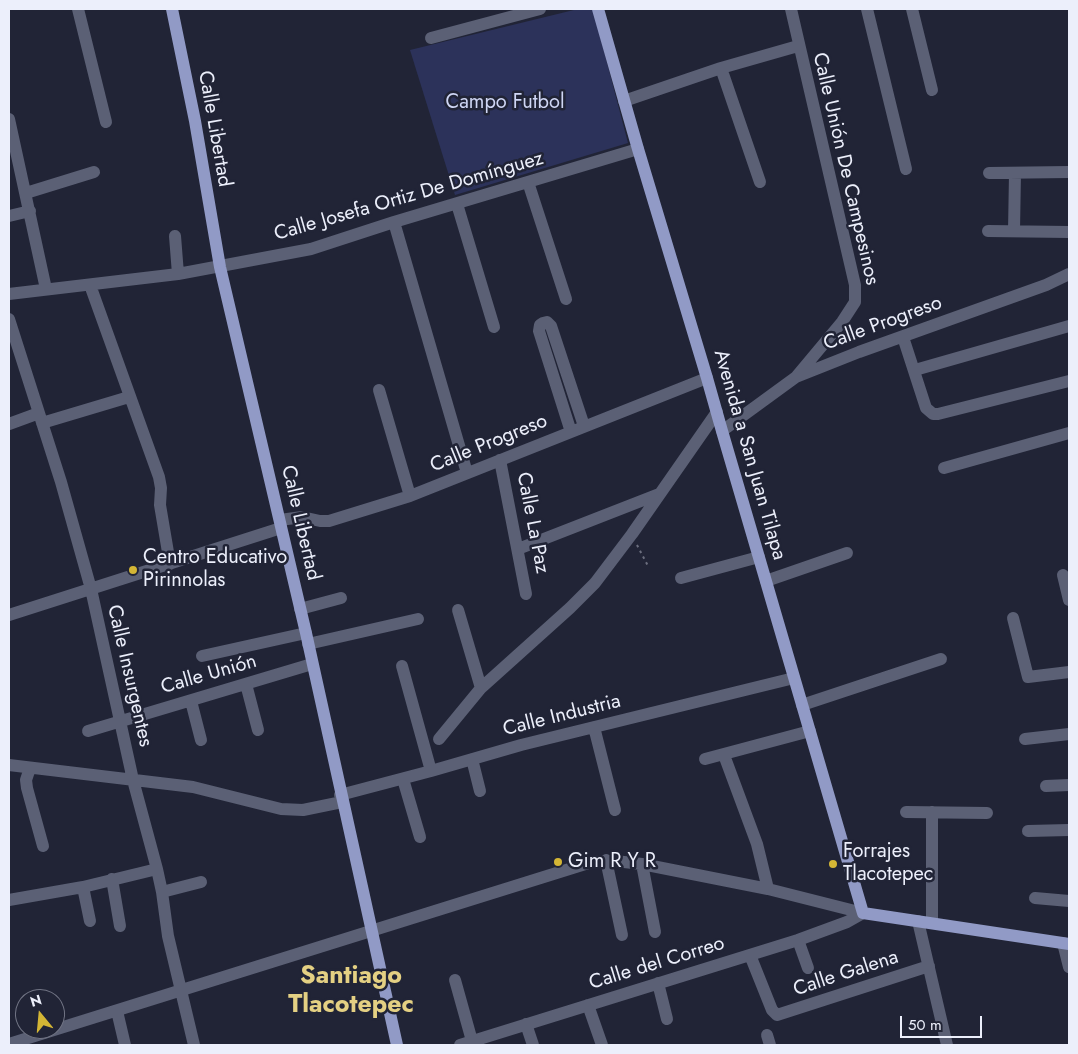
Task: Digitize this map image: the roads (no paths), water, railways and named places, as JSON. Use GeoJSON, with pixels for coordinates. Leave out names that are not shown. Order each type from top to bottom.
{"type":"FeatureCollection","features":[{"type":"Feature","properties":{"kind":"main road","name":"Calle Libertad"},"geometry":{"type":"LineString","coordinates":[[172,9],[195,121],[220,267],[281,524],[396,1045]]}},
{"type":"Feature","properties":{"kind":"main road","name":"Avenida a San Juan Tilapa"},"geometry":{"type":"LineString","coordinates":[[598,9],[638,149],[708,378],[863,913]]}},
{"type":"Feature","properties":{"kind":"main road"},"geometry":{"type":"LineString","coordinates":[[863,913],[1066,944]]}},
{"type":"Feature","properties":{"kind":"street"},"geometry":{"type":"LineString","coordinates":[[78,9],[106,122]]}},
{"type":"Feature","properties":{"kind":"street"},"geometry":{"type":"LineString","coordinates":[[431,38],[540,9]]}},
{"type":"Feature","properties":{"kind":"street","name":"Calle Unión De Campesinos"},"geometry":{"type":"LineString","coordinates":[[791,9],[798,46],[855,286],[855,302],[842,322],[796,377]]}},
{"type":"Feature","properties":{"kind":"street"},"geometry":{"type":"LineString","coordinates":[[867,9],[906,170]]}},
{"type":"Feature","properties":{"kind":"street"},"geometry":{"type":"LineString","coordinates":[[912,9],[932,90]]}},
{"type":"Feature","properties":{"kind":"street"},"geometry":{"type":"LineString","coordinates":[[624,101],[720,68],[798,46]]}},
{"type":"Feature","properties":{"kind":"street"},"geometry":{"type":"LineString","coordinates":[[720,68],[760,182]]}},
{"type":"Feature","properties":{"kind":"street"},"geometry":{"type":"LineString","coordinates":[[9,119],[46,289]]}},
{"type":"Feature","properties":{"kind":"street","name":"Calle Josefa Ortiz De Domínguez"},"geometry":{"type":"LineString","coordinates":[[9,294],[178,274],[311,249],[394,222],[638,149]]}},
{"type":"Feature","properties":{"kind":"street"},"geometry":{"type":"LineString","coordinates":[[26,193],[94,172]]}},
{"type":"Feature","properties":{"kind":"street"},"geometry":{"type":"LineString","coordinates":[[989,173],[1069,172]]}},
{"type":"Feature","properties":{"kind":"street"},"geometry":{"type":"LineString","coordinates":[[1014,231],[1015,173]]}},
{"type":"Feature","properties":{"kind":"street"},"geometry":{"type":"LineString","coordinates":[[528,182],[566,298]]}},
{"type":"Feature","properties":{"kind":"street"},"geometry":{"type":"LineString","coordinates":[[457,204],[494,327]]}},
{"type":"Feature","properties":{"kind":"street"},"geometry":{"type":"LineString","coordinates":[[9,216],[30,211]]}},
{"type":"Feature","properties":{"kind":"street"},"geometry":{"type":"LineString","coordinates":[[394,222],[466,473]]}},
{"type":"Feature","properties":{"kind":"street"},"geometry":{"type":"LineString","coordinates":[[988,230],[1069,232]]}},
{"type":"Feature","properties":{"kind":"street"},"geometry":{"type":"LineString","coordinates":[[175,236],[178,274]]}},
{"type":"Feature","properties":{"kind":"street","name":"Calle Progreso"},"geometry":{"type":"LineString","coordinates":[[722,431],[796,377],[859,352],[1046,285],[1069,274]]}},
{"type":"Feature","properties":{"kind":"street"},"geometry":{"type":"LineString","coordinates":[[90,285],[159,477],[161,488],[160,505],[170,564]]}},
{"type":"Feature","properties":{"kind":"street","name":"Calle Insurgentes"},"geometry":{"type":"LineString","coordinates":[[9,319],[61,482],[91,589],[133,780],[157,869],[168,936],[194,1045]]}},
{"type":"Feature","properties":{"kind":"street"},"geometry":{"type":"LineString","coordinates":[[571,432],[539,332],[540,325],[543,323],[547,322],[551,326],[584,426]]}},
{"type":"Feature","properties":{"kind":"street"},"geometry":{"type":"LineString","coordinates":[[915,370],[1069,326]]}},
{"type":"Feature","properties":{"kind":"street"},"geometry":{"type":"LineString","coordinates":[[903,337],[926,408],[933,414],[1069,380]]}},
{"type":"Feature","properties":{"kind":"street","name":"Calle Progreso"},"geometry":{"type":"LineString","coordinates":[[281,524],[302,518],[329,521],[410,496],[708,378]]}},
{"type":"Feature","properties":{"kind":"street"},"geometry":{"type":"LineString","coordinates":[[379,390],[410,496]]}},
{"type":"Feature","properties":{"kind":"street"},"geometry":{"type":"LineString","coordinates":[[9,424],[129,397]]}},
{"type":"Feature","properties":{"kind":"street"},"geometry":{"type":"LineString","coordinates":[[565,411],[577,407]]}},
{"type":"Feature","properties":{"kind":"street"},"geometry":{"type":"LineString","coordinates":[[439,739],[481,688],[583,596],[632,534],[717,412]]}},
{"type":"Feature","properties":{"kind":"street"},"geometry":{"type":"LineString","coordinates":[[944,468],[1069,433]]}},
{"type":"Feature","properties":{"kind":"street","name":"Calle La Paz"},"geometry":{"type":"LineString","coordinates":[[500,460],[526,594]]}},
{"type":"Feature","properties":{"kind":"street"},"geometry":{"type":"LineString","coordinates":[[518,549],[659,494]]}},
{"type":"Feature","properties":{"kind":"street"},"geometry":{"type":"LineString","coordinates":[[9,615],[170,564],[281,524]]}},
{"type":"Feature","properties":{"kind":"street"},"geometry":{"type":"LineString","coordinates":[[766,581],[847,553]]}},
{"type":"Feature","properties":{"kind":"street"},"geometry":{"type":"LineString","coordinates":[[681,578],[759,557]]}},
{"type":"Feature","properties":{"kind":"street"},"geometry":{"type":"LineString","coordinates":[[1063,575],[1069,600]]}},
{"type":"Feature","properties":{"kind":"street"},"geometry":{"type":"LineString","coordinates":[[300,609],[341,598]]}},
{"type":"Feature","properties":{"kind":"street"},"geometry":{"type":"LineString","coordinates":[[458,610],[481,688]]}},
{"type":"Feature","properties":{"kind":"street"},"geometry":{"type":"LineString","coordinates":[[202,656],[418,618]]}},
{"type":"Feature","properties":{"kind":"street"},"geometry":{"type":"LineString","coordinates":[[1013,618],[1028,677],[1069,672]]}},
{"type":"Feature","properties":{"kind":"street"},"geometry":{"type":"LineString","coordinates":[[802,705],[941,658]]}},
{"type":"Feature","properties":{"kind":"street","name":"Calle Unión"},"geometry":{"type":"LineString","coordinates":[[88,731],[312,664]]}},
{"type":"Feature","properties":{"kind":"street"},"geometry":{"type":"LineString","coordinates":[[402,666],[431,771]]}},
{"type":"Feature","properties":{"kind":"street","name":"Calle Industria"},"geometry":{"type":"LineString","coordinates":[[9,765],[193,787],[281,809],[303,810],[403,778],[521,745],[794,678]]}},
{"type":"Feature","properties":{"kind":"street"},"geometry":{"type":"LineString","coordinates":[[246,684],[258,730]]}},
{"type":"Feature","properties":{"kind":"street"},"geometry":{"type":"LineString","coordinates":[[191,700],[201,740]]}},
{"type":"Feature","properties":{"kind":"street"},"geometry":{"type":"LineString","coordinates":[[594,728],[615,810]]}},
{"type":"Feature","properties":{"kind":"street"},"geometry":{"type":"LineString","coordinates":[[705,759],[810,731]]}},
{"type":"Feature","properties":{"kind":"street"},"geometry":{"type":"LineString","coordinates":[[1025,739],[1069,734]]}},
{"type":"Feature","properties":{"kind":"street"},"geometry":{"type":"LineString","coordinates":[[724,755],[757,844],[768,889]]}},
{"type":"Feature","properties":{"kind":"street"},"geometry":{"type":"LineString","coordinates":[[472,759],[480,791]]}},
{"type":"Feature","properties":{"kind":"street"},"geometry":{"type":"LineString","coordinates":[[30,768],[26,780],[27,788],[43,846]]}},
{"type":"Feature","properties":{"kind":"street"},"geometry":{"type":"LineString","coordinates":[[403,778],[420,837]]}},
{"type":"Feature","properties":{"kind":"street"},"geometry":{"type":"LineString","coordinates":[[1046,786],[1069,785]]}},
{"type":"Feature","properties":{"kind":"street"},"geometry":{"type":"LineString","coordinates":[[906,812],[987,813]]}},
{"type":"Feature","properties":{"kind":"street"},"geometry":{"type":"LineString","coordinates":[[932,812],[932,923]]}},
{"type":"Feature","properties":{"kind":"street"},"geometry":{"type":"LineString","coordinates":[[1028,831],[1069,830]]}},
{"type":"Feature","properties":{"kind":"street"},"geometry":{"type":"LineString","coordinates":[[9,1044],[585,863],[606,860],[642,864],[768,889],[863,913]]}},
{"type":"Feature","properties":{"kind":"street"},"geometry":{"type":"LineString","coordinates":[[606,860],[622,935]]}},
{"type":"Feature","properties":{"kind":"street"},"geometry":{"type":"LineString","coordinates":[[642,864],[655,932]]}},
{"type":"Feature","properties":{"kind":"street"},"geometry":{"type":"LineString","coordinates":[[9,900],[82,887],[157,869]]}},
{"type":"Feature","properties":{"kind":"street"},"geometry":{"type":"LineString","coordinates":[[112,879],[120,926]]}},
{"type":"Feature","properties":{"kind":"street"},"geometry":{"type":"LineString","coordinates":[[162,892],[201,882]]}},
{"type":"Feature","properties":{"kind":"street"},"geometry":{"type":"LineString","coordinates":[[82,887],[90,921]]}},
{"type":"Feature","properties":{"kind":"street"},"geometry":{"type":"LineString","coordinates":[[1035,898],[1069,902]]}},
{"type":"Feature","properties":{"kind":"street","name":"Calle del Correo"},"geometry":{"type":"LineString","coordinates":[[460,1045],[798,940],[847,922],[863,913]]}},
{"type":"Feature","properties":{"kind":"street"},"geometry":{"type":"LineString","coordinates":[[918,921],[948,1045]]}},
{"type":"Feature","properties":{"kind":"street"},"geometry":{"type":"LineString","coordinates":[[798,940],[808,968]]}},
{"type":"Feature","properties":{"kind":"street"},"geometry":{"type":"LineString","coordinates":[[1066,944],[1069,967]]}},
{"type":"Feature","properties":{"kind":"street","name":"Calle Galena"},"geometry":{"type":"LineString","coordinates":[[750,955],[774,1014],[779,1015],[929,966]]}},
{"type":"Feature","properties":{"kind":"street"},"geometry":{"type":"LineString","coordinates":[[455,980],[472,1041]]}},
{"type":"Feature","properties":{"kind":"street"},"geometry":{"type":"LineString","coordinates":[[658,983],[667,1019]]}},
{"type":"Feature","properties":{"kind":"street"},"geometry":{"type":"LineString","coordinates":[[588,1005],[602,1045]]}},
{"type":"Feature","properties":{"kind":"street"},"geometry":{"type":"LineString","coordinates":[[116,1011],[124,1045]]}},
{"type":"Feature","properties":{"kind":"street"},"geometry":{"type":"LineString","coordinates":[[526,1024],[533,1045]]}},
{"type":"Feature","properties":{"kind":"place","name":"Centro Educativo Pirinnolas"},"geometry":{"type":"Point","coordinates":[133,570]}},
{"type":"Feature","properties":{"kind":"place","name":"Gim R Y R"},"geometry":{"type":"Point","coordinates":[558,862]}},
{"type":"Feature","properties":{"kind":"place","name":"Forrajes Tlacotepec"},"geometry":{"type":"Point","coordinates":[833,864]}},
{"type":"Feature","properties":{"kind":"district","name":"Santiago Tlacotepec"},"geometry":{"type":"Point","coordinates":[351,992]}},
{"type":"Feature","properties":{"kind":"park label","name":"Campo Futbol"},"geometry":{"type":"Point","coordinates":[505,103]}}]}
